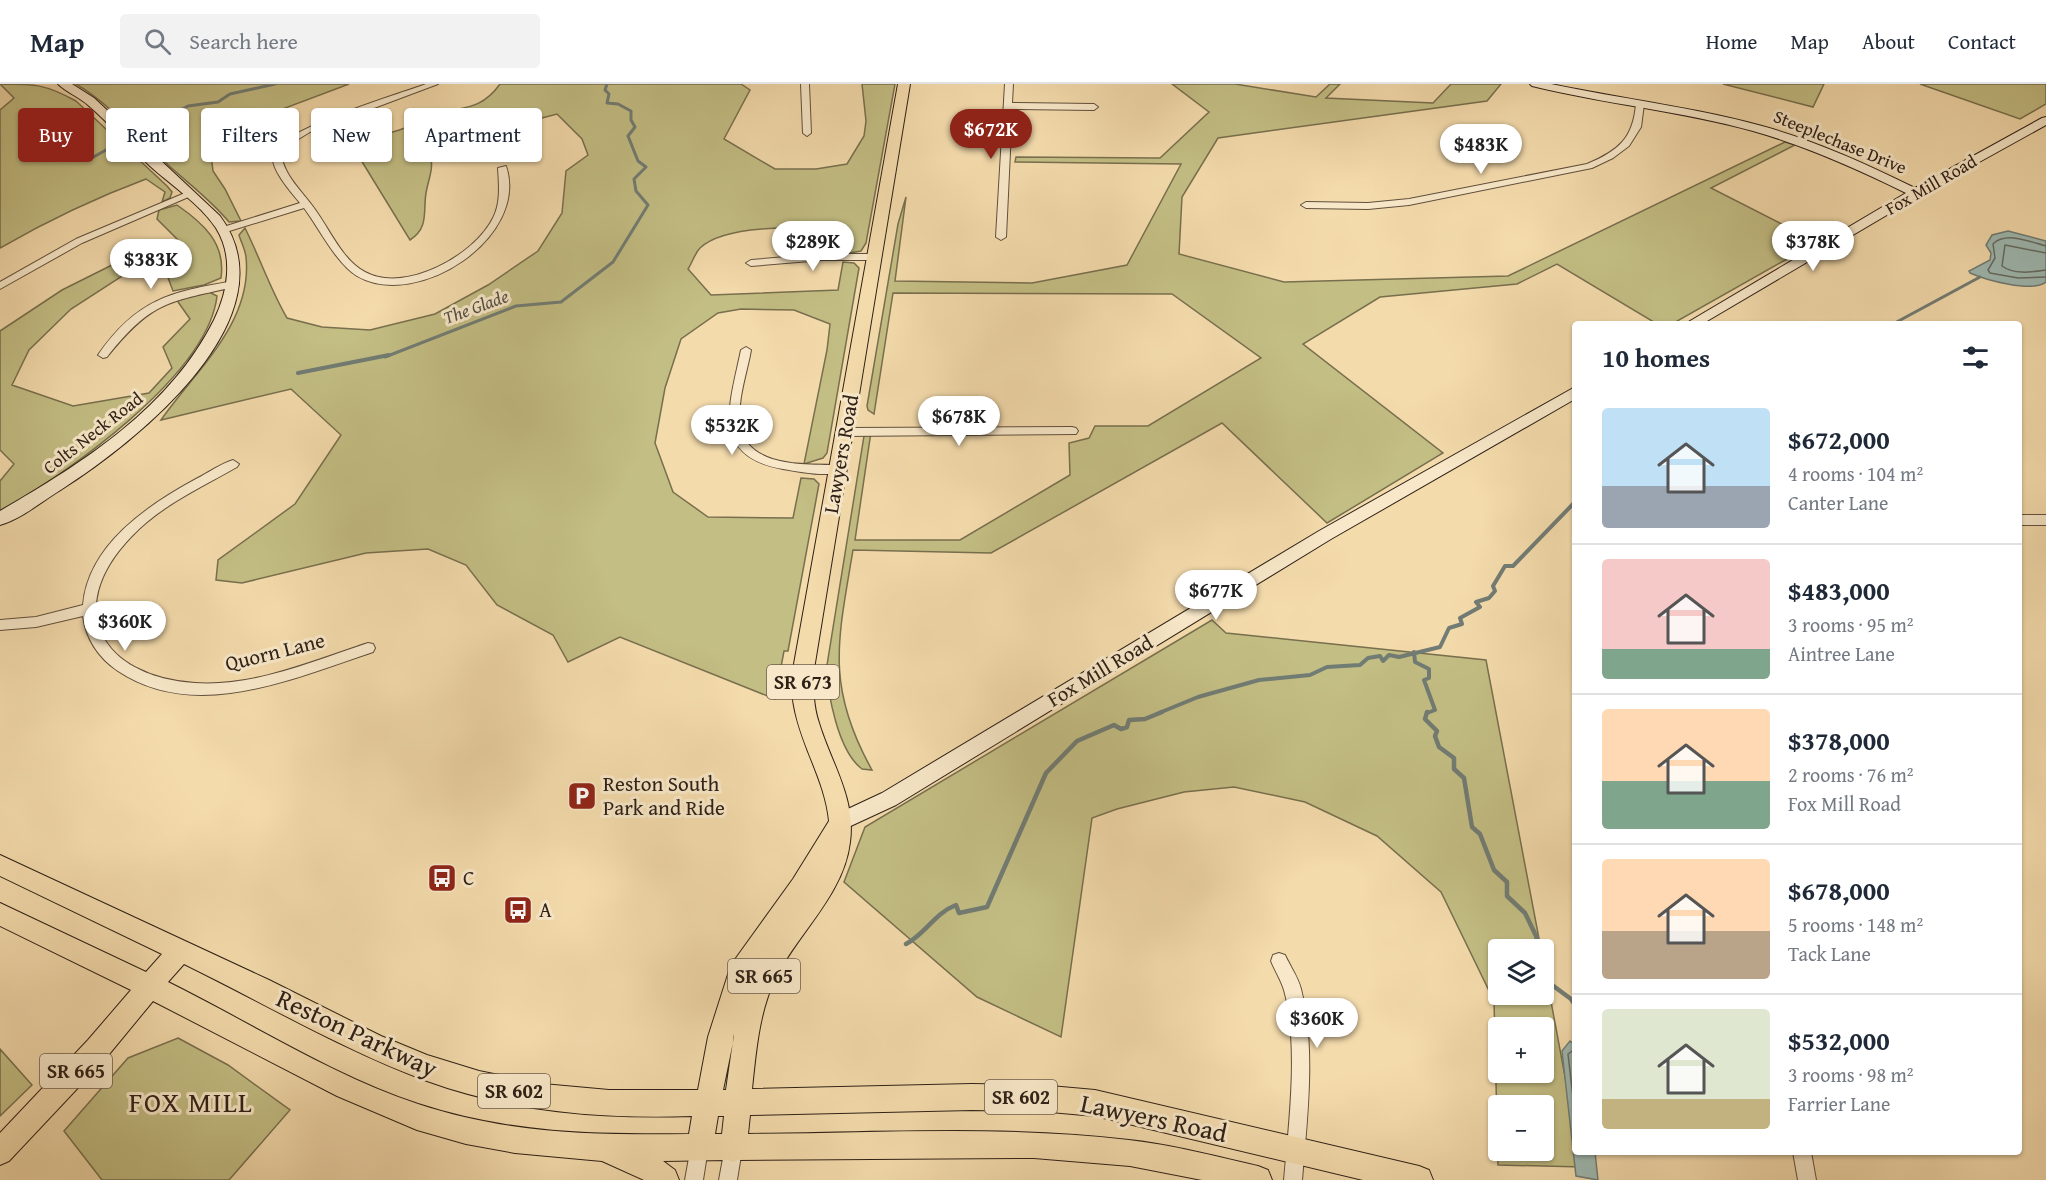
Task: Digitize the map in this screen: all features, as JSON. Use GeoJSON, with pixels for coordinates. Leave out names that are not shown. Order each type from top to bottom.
{"type":"FeatureCollection","features":[{"type":"Feature","properties":{"kind":"main road","name":"Colts Neck Road"},"geometry":{"type":"LineString","coordinates":[[0,519],[83,468],[140,423],[161,403],[183,380],[214,337],[230,301],[234,284],[232,251],[224,230],[103,112],[64,84]]}},
{"type":"Feature","properties":{"kind":"main road","name":"Lawyers Road"},"geometry":{"type":"LineString","coordinates":[[904,84],[804,664],[804,705],[809,724],[836,791],[842,820],[834,863],[759,985],[749,1022],[733,1149],[1034,1145],[1130,1153],[1175,1160],[1258,1180]]}},
{"type":"Feature","properties":{"kind":"main road","name":"Steeplechase Drive"},"geometry":{"type":"LineString","coordinates":[[1536,84],[1724,120],[1777,134],[1846,160],[1917,193]]}},
{"type":"Feature","properties":{"kind":"main road","name":"Fox Mill Road"},"geometry":{"type":"LineString","coordinates":[[1697,321],[2046,120]]}},
{"type":"Feature","properties":{"kind":"main road","name":"Fox Mill Road"},"geometry":{"type":"LineString","coordinates":[[842,820],[889,799],[1324,535],[1572,394]]}},
{"type":"Feature","properties":{"kind":"main road","name":"SR 665"},"geometry":{"type":"LineString","coordinates":[[699,1148],[726,1019],[740,973],[801,887],[842,820]]}},
{"type":"Feature","properties":{"kind":"main road","name":"Reston Parkway"},"geometry":{"type":"LineString","coordinates":[[0,865],[180,950],[372,1045],[427,1068],[479,1084],[543,1097],[609,1103],[740,1101]]}},
{"type":"Feature","properties":{"kind":"main road","name":"SR 602"},"geometry":{"type":"LineString","coordinates":[[0,914],[203,1012],[344,1086],[396,1109],[453,1127],[543,1145],[589,1148],[733,1149]]}},
{"type":"Feature","properties":{"kind":"main road","name":"SR 665"},"geometry":{"type":"LineString","coordinates":[[0,1152],[97,1049],[180,950]]}},
{"type":"Feature","properties":{"kind":"main road","name":"Lawyers Road"},"geometry":{"type":"LineString","coordinates":[[740,1101],[972,1096],[1039,1098],[1105,1105],[1419,1180]]}},
{"type":"Feature","properties":{"kind":"main road"},"geometry":{"type":"LineString","coordinates":[[589,1148],[648,1166],[665,1180]]}},
{"type":"Feature","properties":{"kind":"street"},"geometry":{"type":"LineString","coordinates":[[434,84],[307,130],[284,144],[277,154],[277,160],[306,204],[353,268],[370,278],[402,280],[442,268],[468,253],[487,235],[499,216],[502,205],[503,168]]}},
{"type":"Feature","properties":{"kind":"street"},"geometry":{"type":"LineString","coordinates":[[805,84],[807,133]]}},
{"type":"Feature","properties":{"kind":"street"},"geometry":{"type":"LineString","coordinates":[[1001,237],[1009,84]]}},
{"type":"Feature","properties":{"kind":"street"},"geometry":{"type":"LineString","coordinates":[[1306,205],[1368,206],[1409,202],[1589,166],[1616,153],[1629,142],[1640,118],[1640,104]]}},
{"type":"Feature","properties":{"kind":"street"},"geometry":{"type":"LineString","coordinates":[[1008,106],[1094,107]]}},
{"type":"Feature","properties":{"kind":"street"},"geometry":{"type":"LineString","coordinates":[[0,286],[79,241],[188,195]]}},
{"type":"Feature","properties":{"kind":"street"},"geometry":{"type":"LineString","coordinates":[[224,230],[306,204]]}},
{"type":"Feature","properties":{"kind":"street"},"geometry":{"type":"LineString","coordinates":[[751,262],[875,257]]}},
{"type":"Feature","properties":{"kind":"street"},"geometry":{"type":"LineString","coordinates":[[103,355],[128,323],[151,306],[189,292],[234,284]]}},
{"type":"Feature","properties":{"kind":"street"},"geometry":{"type":"LineString","coordinates":[[746,350],[734,421],[739,441],[759,458],[777,465],[838,469]]}},
{"type":"Feature","properties":{"kind":"street"},"geometry":{"type":"LineString","coordinates":[[845,432],[1072,431]]}},
{"type":"Feature","properties":{"kind":"street","name":"Quorn Lane"},"geometry":{"type":"LineString","coordinates":[[233,464],[175,496],[124,536],[100,568],[93,584],[89,609],[90,624],[97,642],[117,666],[142,679],[173,687],[206,688],[250,684],[278,678],[368,648]]}},
{"type":"Feature","properties":{"kind":"street"},"geometry":{"type":"LineString","coordinates":[[2022,520],[2046,520]]}},
{"type":"Feature","properties":{"kind":"street"},"geometry":{"type":"LineString","coordinates":[[0,625],[36,622],[89,609]]}},
{"type":"Feature","properties":{"kind":"street"},"geometry":{"type":"LineString","coordinates":[[1279,961],[1293,987],[1298,1008],[1297,1150],[1293,1180]]}},
{"type":"Feature","properties":{"kind":"street"},"geometry":{"type":"LineString","coordinates":[[694,1180],[699,1148]]}},
{"type":"Feature","properties":{"kind":"street"},"geometry":{"type":"LineString","coordinates":[[728,1180],[733,1149]]}},
{"type":"Feature","properties":{"kind":"street"},"geometry":{"type":"LineString","coordinates":[[1803,1155],[1807,1180]]}},
{"type":"Feature","properties":{"kind":"shaded area"},"geometry":{"type":"Polygon","coordinates":[[[0,84],[40,86],[76,101],[83,108],[18,108],[18,162],[94,162],[94,118],[106,129],[106,162],[141,162],[172,192],[170,198],[162,202],[165,192],[146,179],[72,210],[0,248],[0,110],[14,98],[0,84]]]}},
{"type":"Feature","properties":{"kind":"shaded area"},"geometry":{"type":"Polygon","coordinates":[[[76,84],[349,84],[285,108],[201,108],[201,162],[212,162],[213,171],[241,221],[229,222],[165,162],[189,162],[189,108],[108,108],[76,84]]]}},
{"type":"Feature","properties":{"kind":"shaded area"},"geometry":{"type":"Polygon","coordinates":[[[500,84],[741,84],[750,90],[724,139],[775,169],[816,169],[847,164],[864,136],[866,121],[862,84],[895,84],[866,243],[861,251],[844,254],[847,229],[749,230],[729,234],[700,248],[688,269],[711,295],[838,290],[843,262],[854,263],[859,268],[827,453],[823,458],[804,464],[830,324],[794,310],[741,309],[718,313],[681,339],[665,388],[655,443],[673,492],[708,517],[793,518],[801,478],[814,479],[819,484],[788,651],[784,651],[775,699],[620,637],[568,662],[553,635],[497,605],[466,565],[428,549],[366,553],[242,583],[216,580],[218,560],[295,504],[341,435],[291,389],[161,420],[219,345],[231,325],[246,281],[246,257],[239,235],[245,228],[287,318],[322,327],[370,330],[435,314],[488,285],[538,251],[562,213],[566,171],[588,155],[582,139],[557,114],[542,118],[542,108],[464,108],[477,104],[493,93],[500,84]]]}},
{"type":"Feature","properties":{"kind":"shaded area"},"geometry":{"type":"Polygon","coordinates":[[[1172,84],[1235,84],[1316,97],[1330,84],[1340,84],[1326,98],[1433,103],[1451,84],[1501,84],[1487,101],[1218,138],[1182,197],[1179,254],[1284,282],[1508,276],[1785,142],[1795,145],[1711,188],[1817,242],[1677,321],[1652,321],[1557,264],[1517,284],[1380,297],[1303,344],[1443,453],[1327,523],[1222,423],[991,553],[853,550],[843,611],[839,662],[841,687],[847,713],[872,770],[862,769],[846,749],[840,736],[829,691],[827,665],[864,436],[871,432],[855,540],[960,540],[1070,475],[1069,443],[1089,438],[1095,426],[1148,426],[1261,358],[1172,294],[893,293],[874,414],[868,410],[867,406],[898,224],[906,197],[895,281],[1032,283],[1127,265],[1181,164],[1015,162],[1016,157],[1160,158],[1209,112],[1172,84]]]}},
{"type":"Feature","properties":{"kind":"shaded area"},"geometry":{"type":"Polygon","coordinates":[[[1723,84],[1824,84],[1813,107],[1723,84]]]}},
{"type":"Feature","properties":{"kind":"shaded area"},"geometry":{"type":"Polygon","coordinates":[[[1920,84],[2046,84],[2046,104],[2020,119],[1920,84]]]}},
{"type":"Feature","properties":{"kind":"shaded area"},"geometry":{"type":"Polygon","coordinates":[[[404,129],[404,162],[431,162],[423,225],[410,240],[362,162],[392,162],[392,132],[404,129]]]}},
{"type":"Feature","properties":{"kind":"shaded area"},"geometry":{"type":"Polygon","coordinates":[[[177,205],[196,219],[211,235],[220,254],[221,278],[204,285],[173,291],[167,275],[139,265],[71,309],[29,350],[12,385],[73,406],[149,393],[172,368],[163,347],[190,319],[176,299],[209,292],[217,296],[208,326],[189,358],[162,389],[130,420],[60,473],[0,511],[0,481],[14,464],[0,450],[0,331],[62,290],[128,257],[177,239],[157,219],[159,210],[177,205]]]}},
{"type":"Feature","properties":{"kind":"shaded area"},"geometry":{"type":"Polygon","coordinates":[[[1212,620],[1226,633],[1486,660],[1539,939],[1488,939],[1488,989],[1441,892],[1377,836],[1305,802],[1234,787],[1184,792],[1117,809],[1092,818],[1061,1037],[977,997],[844,882],[865,827],[1212,620]]]}},
{"type":"Feature","properties":{"kind":"shaded area"},"geometry":{"type":"Polygon","coordinates":[[[1494,1005],[1552,1005],[1554,1017],[1494,1017],[1494,1005]]]}},
{"type":"Feature","properties":{"kind":"shaded area"},"geometry":{"type":"Polygon","coordinates":[[[1554,1018],[1572,1114],[1572,1155],[1576,1155],[1582,1167],[1498,1165],[1498,1161],[1554,1161],[1554,1095],[1496,1095],[1496,1083],[1554,1083],[1554,1018]]]}},
{"type":"Feature","properties":{"kind":"shaded area"},"geometry":{"type":"Polygon","coordinates":[[[178,1038],[228,1065],[290,1110],[229,1180],[102,1180],[64,1131],[128,1058],[178,1038]]]}},
{"type":"Feature","properties":{"kind":"shaded area"},"geometry":{"type":"Polygon","coordinates":[[[0,1049],[32,1085],[0,1116],[0,1049]]]}},
{"type":"Feature","properties":{"kind":"water"},"geometry":{"type":"Polygon","coordinates":[[[2008,231],[2046,241],[2046,282],[2039,285],[2020,286],[1997,282],[1970,273],[1969,271],[1990,260],[1991,253],[1986,245],[1992,235],[2008,231]]]}},
{"type":"Feature","properties":{"kind":"water"},"geometry":{"type":"Polygon","coordinates":[[[1570,1041],[1572,1043],[1572,1140],[1562,1051],[1570,1041]]]}},
{"type":"Feature","properties":{"kind":"water"},"geometry":{"type":"Polygon","coordinates":[[[1574,1155],[1595,1155],[1598,1180],[1576,1176],[1574,1155]]]}},
{"type":"Feature","properties":{"kind":"waterway"},"geometry":{"type":"LineString","coordinates":[[184,108],[218,102],[230,94],[275,84]]}},
{"type":"Feature","properties":{"kind":"waterway","name":"The Glade"},"geometry":{"type":"LineString","coordinates":[[385,357],[516,306],[561,302],[613,262],[648,205],[636,191],[634,179],[646,167],[638,161],[628,136],[635,127],[631,120],[631,111],[618,104],[607,103],[609,94],[605,90],[607,84]]}},
{"type":"Feature","properties":{"kind":"waterway"},"geometry":{"type":"LineString","coordinates":[[94,157],[106,150]]}},
{"type":"Feature","properties":{"kind":"waterway"},"geometry":{"type":"LineString","coordinates":[[1899,321],[1980,277]]}},
{"type":"Feature","properties":{"kind":"waterway","name":"The Glade"},"geometry":{"type":"LineString","coordinates":[[298,373],[389,355]]}},
{"type":"Feature","properties":{"kind":"waterway"},"geometry":{"type":"LineString","coordinates":[[1414,653],[1440,647],[1449,628],[1462,624],[1460,618],[1480,607],[1476,602],[1489,598],[1495,591],[1493,586],[1505,566],[1513,566],[1572,505]]}},
{"type":"Feature","properties":{"kind":"waterway"},"geometry":{"type":"LineString","coordinates":[[1159,713],[1198,697],[1259,680],[1310,675],[1327,667],[1360,665],[1368,658],[1380,656],[1383,661],[1389,655],[1399,657],[1414,653]]}},
{"type":"Feature","properties":{"kind":"waterway"},"geometry":{"type":"LineString","coordinates":[[1414,653],[1415,662],[1429,669],[1429,678],[1424,680],[1435,710],[1427,713]]}},
{"type":"Feature","properties":{"kind":"waterway"},"geometry":{"type":"LineString","coordinates":[[906,944],[942,913],[956,905],[959,913],[987,907],[1046,773],[1077,741],[1114,725],[1121,729],[1127,727],[1129,720],[1145,719],[1162,712]]}},
{"type":"Feature","properties":{"kind":"waterway"},"geometry":{"type":"LineString","coordinates":[[1427,712],[1425,719],[1437,731],[1435,736],[1439,747],[1454,758],[1454,769],[1464,778],[1472,827],[1480,834],[1494,870],[1507,882],[1507,896],[1525,913],[1536,939]]}},
{"type":"Feature","properties":{"kind":"waterway"},"geometry":{"type":"LineString","coordinates":[[1554,986],[1572,1000]]}},
{"type":"Feature","properties":{"kind":"place","name":"Reston South Park and Ride"},"geometry":{"type":"Point","coordinates":[582,796]}},
{"type":"Feature","properties":{"kind":"place","name":"C"},"geometry":{"type":"Point","coordinates":[442,878]}},
{"type":"Feature","properties":{"kind":"place","name":"A"},"geometry":{"type":"Point","coordinates":[518,910]}},
{"type":"Feature","properties":{"kind":"district","name":"FOX MILL"},"geometry":{"type":"Point","coordinates":[191,1102]}}]}
